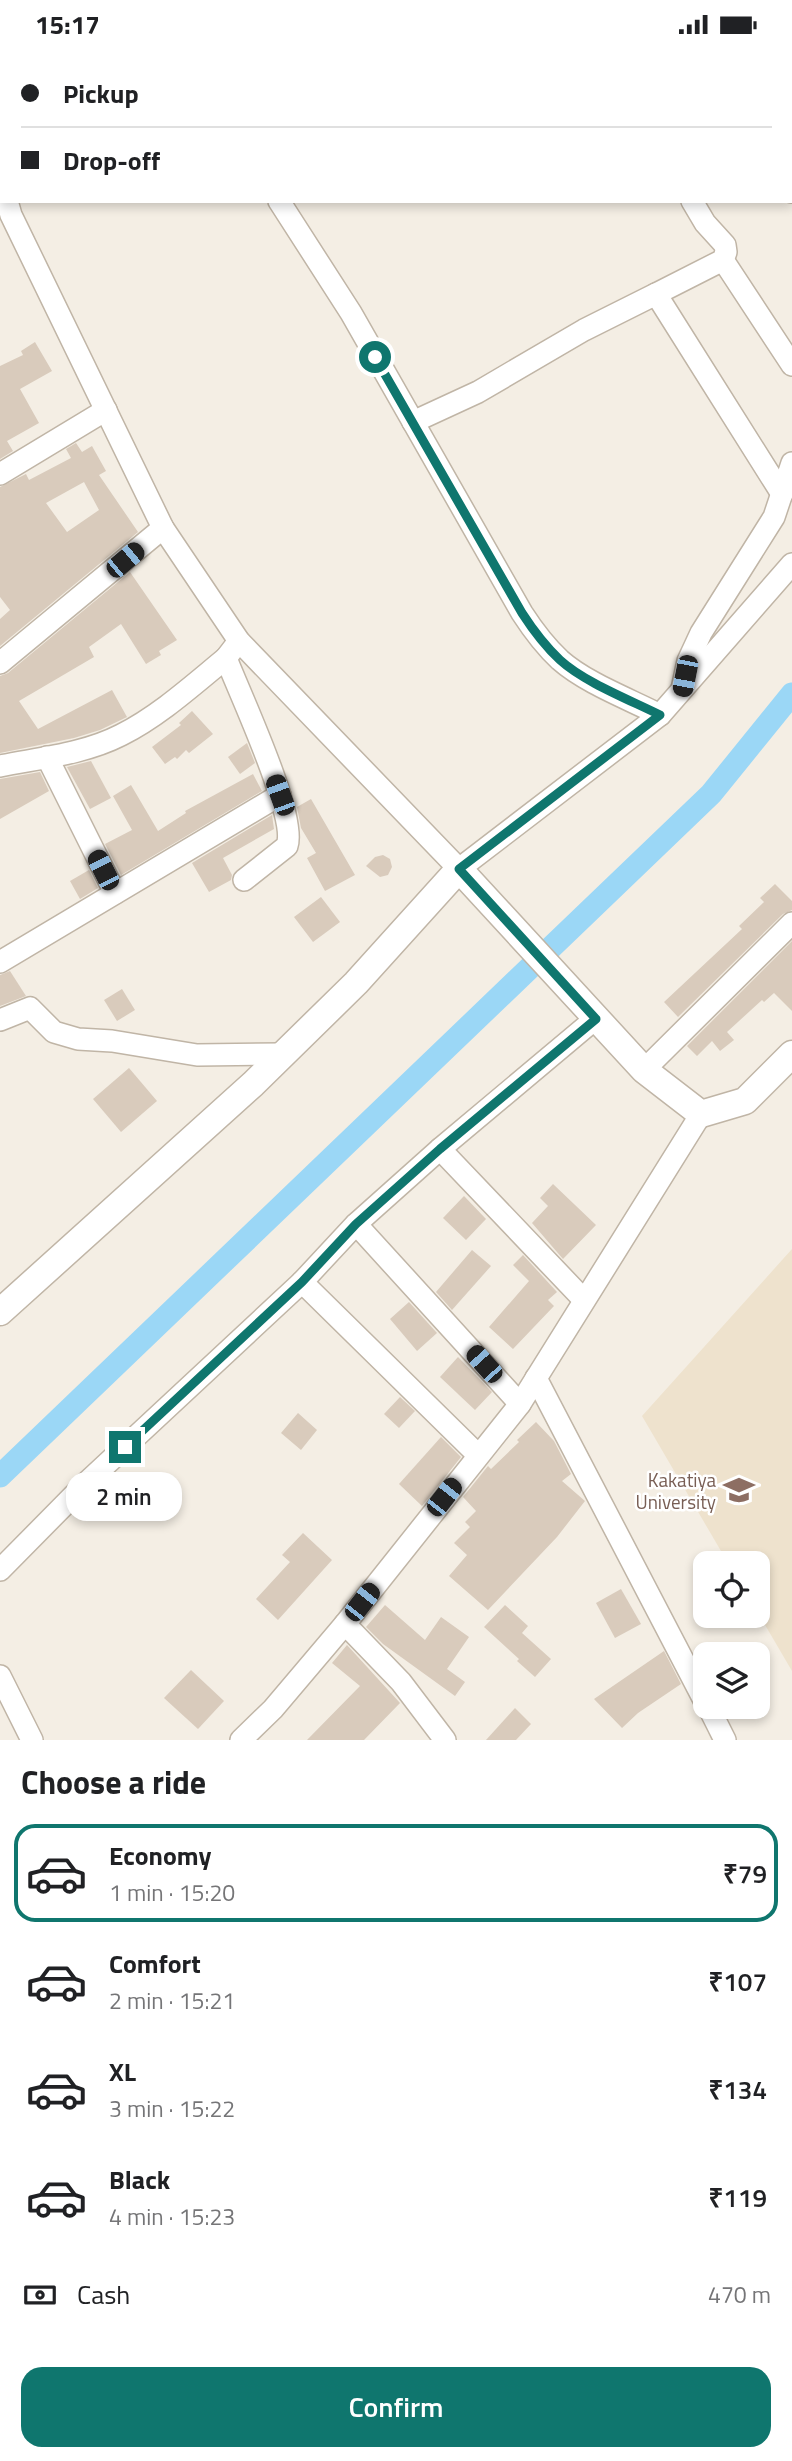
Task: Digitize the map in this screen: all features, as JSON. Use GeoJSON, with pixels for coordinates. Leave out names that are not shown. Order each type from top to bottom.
{"type":"FeatureCollection","features":[{"type":"Feature","properties":{"kind":"street"},"geometry":{"type":"LineString","coordinates":[[8,203],[11,215],[163,528],[232,650],[289,830],[287,846],[244,880]]}},
{"type":"Feature","properties":{"kind":"street"},"geometry":{"type":"LineString","coordinates":[[280,203],[351,313],[522,613],[540,639],[561,661],[582,675],[660,715]]}},
{"type":"Feature","properties":{"kind":"street"},"geometry":{"type":"LineString","coordinates":[[413,422],[478,392],[584,330],[723,260],[725,245],[705,223],[693,203]]}},
{"type":"Feature","properties":{"kind":"street"},"geometry":{"type":"LineString","coordinates":[[723,260],[792,365]]}},
{"type":"Feature","properties":{"kind":"street"},"geometry":{"type":"LineString","coordinates":[[656,294],[782,494]]}},
{"type":"Feature","properties":{"kind":"street"},"geometry":{"type":"LineString","coordinates":[[0,474],[106,410]]}},
{"type":"Feature","properties":{"kind":"street"},"geometry":{"type":"LineString","coordinates":[[682,690],[688,661],[701,633],[775,517],[792,463]]}},
{"type":"Feature","properties":{"kind":"street"},"geometry":{"type":"LineString","coordinates":[[0,663],[163,528]]}},
{"type":"Feature","properties":{"kind":"street"},"geometry":{"type":"LineString","coordinates":[[0,1312],[253,1084],[356,983],[459,869],[660,715],[792,564]]}},
{"type":"Feature","properties":{"kind":"street"},"geometry":{"type":"LineString","coordinates":[[0,766],[85,748],[120,736],[177,698],[232,650]]}},
{"type":"Feature","properties":{"kind":"street"},"geometry":{"type":"LineString","coordinates":[[232,650],[459,869],[492,908],[644,1070],[701,1114]]}},
{"type":"Feature","properties":{"kind":"street"},"geometry":{"type":"LineString","coordinates":[[47,757],[115,893]]}},
{"type":"Feature","properties":{"kind":"street"},"geometry":{"type":"LineString","coordinates":[[0,962],[280,795]]}},
{"type":"Feature","properties":{"kind":"street"},"geometry":{"type":"LineString","coordinates":[[644,1070],[792,923]]}},
{"type":"Feature","properties":{"kind":"street"},"geometry":{"type":"LineString","coordinates":[[0,1020],[30,1008],[54,1032],[78,1039],[112,1041],[197,1055],[281,1054]]}},
{"type":"Feature","properties":{"kind":"street"},"geometry":{"type":"LineString","coordinates":[[0,1570],[85,1484],[302,1282],[356,1224],[588,1011]]}},
{"type":"Feature","properties":{"kind":"street"},"geometry":{"type":"LineString","coordinates":[[241,1740],[273,1709],[345,1623],[520,1404],[701,1114],[744,1101],[792,1054]]}},
{"type":"Feature","properties":{"kind":"street"},"geometry":{"type":"LineString","coordinates":[[440,1149],[584,1300]]}},
{"type":"Feature","properties":{"kind":"street"},"geometry":{"type":"LineString","coordinates":[[356,1224],[520,1404]]}},
{"type":"Feature","properties":{"kind":"street"},"geometry":{"type":"LineString","coordinates":[[302,1282],[478,1455]]}},
{"type":"Feature","properties":{"kind":"street"},"geometry":{"type":"LineString","coordinates":[[536,1378],[693,1679]]}},
{"type":"Feature","properties":{"kind":"street"},"geometry":{"type":"LineString","coordinates":[[345,1623],[401,1682],[445,1740]]}},
{"type":"Feature","properties":{"kind":"street"},"geometry":{"type":"LineString","coordinates":[[0,1676],[32,1740]]}},
{"type":"Feature","properties":{"kind":"street"},"geometry":{"type":"LineString","coordinates":[[714,1719],[725,1740]]}},
{"type":"Feature","properties":{"kind":"shaded area","name":"Kakatiya University"},"geometry":{"type":"Polygon","coordinates":[[[792,1249],[792,1671],[767,1628],[770,1628],[770,1551],[721,1551],[642,1416],[792,1249]]]}},
{"type":"Feature","properties":{"kind":"building"},"geometry":{"type":"Polygon","coordinates":[[[35,342],[52,371],[20,389],[39,423],[7,441],[13,451],[0,459],[0,366],[23,355],[21,351],[35,342]]]}},
{"type":"Feature","properties":{"kind":"building"},"geometry":{"type":"Polygon","coordinates":[[[76,443],[82,452],[92,446],[106,471],[99,475],[138,532],[0,646],[0,619],[10,610],[0,597],[0,487],[26,474],[29,480],[71,458],[66,449],[76,443]],[[84,482],[46,503],[67,532],[99,510],[84,482]]]}},
{"type":"Feature","properties":{"kind":"building"},"geometry":{"type":"Polygon","coordinates":[[[130,572],[177,640],[159,651],[161,655],[146,664],[121,624],[89,647],[94,657],[19,701],[38,729],[112,690],[127,717],[100,730],[74,738],[0,753],[0,676],[8,673],[130,572]]]}},
{"type":"Feature","properties":{"kind":"building"},"geometry":{"type":"Polygon","coordinates":[[[192,711],[213,734],[189,753],[186,750],[177,759],[175,757],[165,764],[152,747],[181,725],[179,723],[192,711]]]}},
{"type":"Feature","properties":{"kind":"building"},"geometry":{"type":"Polygon","coordinates":[[[247,743],[255,763],[240,774],[228,757],[247,743]]]}},
{"type":"Feature","properties":{"kind":"building"},"geometry":{"type":"Polygon","coordinates":[[[91,761],[111,798],[90,809],[67,767],[91,761]]]}},
{"type":"Feature","properties":{"kind":"building"},"geometry":{"type":"Polygon","coordinates":[[[40,772],[49,791],[0,819],[0,779],[40,772]]]}},
{"type":"Feature","properties":{"kind":"building"},"geometry":{"type":"Polygon","coordinates":[[[253,774],[262,791],[121,875],[105,844],[132,830],[113,796],[131,785],[158,831],[186,813],[185,811],[253,774]]]}},
{"type":"Feature","properties":{"kind":"building"},"geometry":{"type":"Polygon","coordinates":[[[311,799],[355,875],[325,891],[307,858],[316,853],[301,828],[297,807],[311,799]]]}},
{"type":"Feature","properties":{"kind":"building"},"geometry":{"type":"Polygon","coordinates":[[[272,815],[274,829],[223,858],[232,875],[231,880],[209,892],[192,863],[272,815]]]}},
{"type":"Feature","properties":{"kind":"building"},"geometry":{"type":"Polygon","coordinates":[[[383,855],[390,859],[392,867],[388,875],[380,877],[366,866],[375,857],[383,855]]]}},
{"type":"Feature","properties":{"kind":"building"},"geometry":{"type":"Polygon","coordinates":[[[89,870],[98,888],[80,899],[70,881],[89,870]]]}},
{"type":"Feature","properties":{"kind":"building"},"geometry":{"type":"Polygon","coordinates":[[[775,884],[792,901],[792,910],[783,914],[678,1017],[664,1002],[742,929],[739,926],[764,902],[760,898],[775,884]]]}},
{"type":"Feature","properties":{"kind":"building"},"geometry":{"type":"Polygon","coordinates":[[[321,897],[340,922],[313,942],[294,917],[321,897]]]}},
{"type":"Feature","properties":{"kind":"building"},"geometry":{"type":"Polygon","coordinates":[[[792,941],[792,1011],[774,993],[764,1002],[762,1000],[727,1032],[734,1040],[720,1051],[712,1041],[697,1056],[687,1046],[792,941]]]}},
{"type":"Feature","properties":{"kind":"building"},"geometry":{"type":"Polygon","coordinates":[[[10,971],[26,996],[0,1006],[0,975],[10,971]]]}},
{"type":"Feature","properties":{"kind":"building"},"geometry":{"type":"Polygon","coordinates":[[[122,989],[135,1010],[117,1021],[104,1000],[122,989]]]}},
{"type":"Feature","properties":{"kind":"building"},"geometry":{"type":"Polygon","coordinates":[[[129,1068],[157,1101],[121,1132],[93,1099],[129,1068]]]}},
{"type":"Feature","properties":{"kind":"building"},"geometry":{"type":"Polygon","coordinates":[[[553,1184],[596,1225],[563,1259],[532,1223],[548,1206],[540,1198],[553,1184]]]}},
{"type":"Feature","properties":{"kind":"building"},"geometry":{"type":"Polygon","coordinates":[[[464,1196],[486,1219],[466,1240],[443,1218],[464,1196]]]}},
{"type":"Feature","properties":{"kind":"building"},"geometry":{"type":"Polygon","coordinates":[[[472,1250],[491,1266],[452,1310],[436,1292],[472,1250]]]}},
{"type":"Feature","properties":{"kind":"building"},"geometry":{"type":"Polygon","coordinates":[[[523,1255],[557,1292],[548,1300],[554,1306],[513,1349],[489,1327],[529,1281],[513,1265],[523,1255]]]}},
{"type":"Feature","properties":{"kind":"building"},"geometry":{"type":"Polygon","coordinates":[[[409,1302],[437,1333],[417,1351],[390,1319],[409,1302]]]}},
{"type":"Feature","properties":{"kind":"building"},"geometry":{"type":"Polygon","coordinates":[[[458,1357],[492,1392],[475,1410],[440,1377],[458,1357]]]}},
{"type":"Feature","properties":{"kind":"building"},"geometry":{"type":"Polygon","coordinates":[[[400,1397],[415,1411],[399,1428],[384,1414],[400,1397]]]}},
{"type":"Feature","properties":{"kind":"building"},"geometry":{"type":"Polygon","coordinates":[[[298,1413],[317,1430],[301,1450],[281,1433],[298,1413]]]}},
{"type":"Feature","properties":{"kind":"building"},"geometry":{"type":"Polygon","coordinates":[[[536,1422],[554,1441],[571,1474],[562,1481],[585,1501],[557,1537],[488,1610],[449,1576],[467,1555],[454,1543],[470,1527],[465,1522],[476,1511],[463,1497],[488,1466],[491,1469],[536,1422]]]}},
{"type":"Feature","properties":{"kind":"building"},"geometry":{"type":"Polygon","coordinates":[[[441,1437],[461,1457],[422,1506],[399,1484],[441,1437]]]}},
{"type":"Feature","properties":{"kind":"building"},"geometry":{"type":"Polygon","coordinates":[[[303,1533],[332,1560],[278,1620],[256,1599],[290,1562],[282,1555],[303,1533]]]}},
{"type":"Feature","properties":{"kind":"building"},"geometry":{"type":"Polygon","coordinates":[[[621,1589],[641,1624],[615,1638],[596,1603],[621,1589]]]}},
{"type":"Feature","properties":{"kind":"building"},"geometry":{"type":"Polygon","coordinates":[[[385,1605],[425,1640],[441,1617],[469,1637],[447,1669],[465,1682],[455,1696],[383,1644],[366,1627],[385,1605]]]}},
{"type":"Feature","properties":{"kind":"building"},"geometry":{"type":"Polygon","coordinates":[[[505,1605],[528,1626],[522,1633],[551,1659],[535,1677],[484,1627],[505,1605]]]}},
{"type":"Feature","properties":{"kind":"building"},"geometry":{"type":"Polygon","coordinates":[[[347,1645],[400,1703],[364,1740],[307,1740],[360,1686],[332,1663],[347,1645]]]}},
{"type":"Feature","properties":{"kind":"building"},"geometry":{"type":"Polygon","coordinates":[[[664,1651],[681,1684],[638,1713],[622,1728],[594,1699],[664,1651]]]}},
{"type":"Feature","properties":{"kind":"building"},"geometry":{"type":"Polygon","coordinates":[[[191,1670],[224,1701],[198,1729],[164,1698],[191,1670]]]}},
{"type":"Feature","properties":{"kind":"building"},"geometry":{"type":"Polygon","coordinates":[[[515,1708],[531,1724],[516,1740],[486,1740],[515,1708]]]}},
{"type":"Feature","properties":{"kind":"waterway"},"geometry":{"type":"LineString","coordinates":[[0,1476],[711,794],[792,694]]}},
{"type":"Feature","properties":{"kind":"place","name":"Kakatiya University"},"geometry":{"type":"Point","coordinates":[739,1490]}},
{"type":"Feature","properties":{"kind":"route"},"geometry":{"type":"LineString","coordinates":[[125,1447],[302,1282],[356,1224],[440,1149],[596,1019],[459,869],[660,715],[582,675],[561,661],[540,639],[522,613],[375,357]]}}]}
